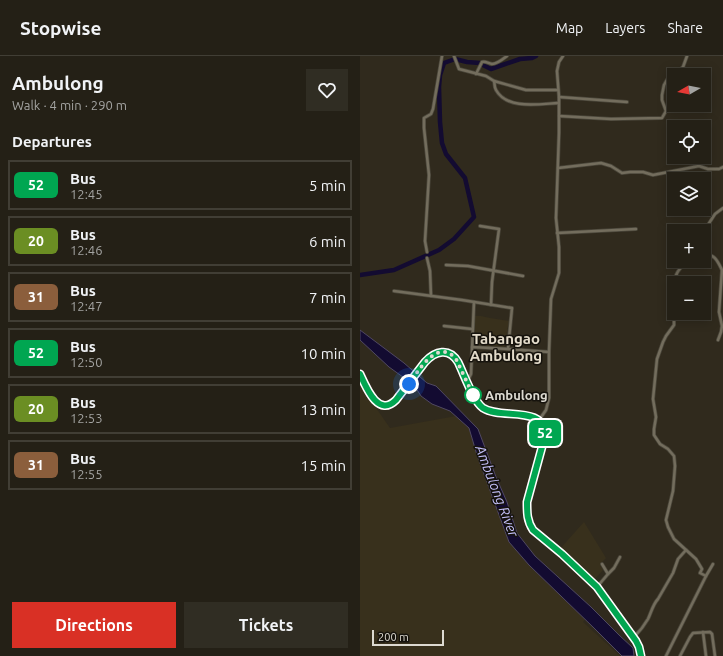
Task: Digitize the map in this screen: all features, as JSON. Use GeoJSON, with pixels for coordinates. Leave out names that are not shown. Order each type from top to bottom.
{"type":"FeatureCollection","features":[{"type":"Feature","properties":{"kind":"main road"},"geometry":{"type":"LineString","coordinates":[[360,374],[375,401],[386,406],[393,403],[430,357],[440,353],[449,353],[456,359],[479,405],[488,411],[528,415],[539,421],[544,428],[545,436],[527,502],[527,514],[530,525],[597,587],[634,637],[639,647],[641,656]]}},
{"type":"Feature","properties":{"kind":"street"},"geometry":{"type":"LineString","coordinates":[[427,252],[425,241],[429,175],[424,118],[431,114],[433,109],[442,56]]}},
{"type":"Feature","properties":{"kind":"street"},"geometry":{"type":"LineString","coordinates":[[454,56],[458,68],[486,76],[494,81],[526,90],[558,90]]}},
{"type":"Feature","properties":{"kind":"street"},"geometry":{"type":"LineString","coordinates":[[476,74],[482,62],[485,61],[494,64],[507,56]]}},
{"type":"Feature","properties":{"kind":"street"},"geometry":{"type":"LineString","coordinates":[[539,421],[546,410],[549,398],[551,299],[559,273],[559,247],[556,218],[559,97],[556,71],[563,56]]}},
{"type":"Feature","properties":{"kind":"street"},"geometry":{"type":"LineString","coordinates":[[559,116],[611,119],[662,118],[666,110],[662,100],[664,85],[668,78],[683,67],[687,56]]}},
{"type":"Feature","properties":{"kind":"street"},"geometry":{"type":"LineString","coordinates":[[494,81],[495,89],[502,98],[508,101],[521,105],[558,104]]}},
{"type":"Feature","properties":{"kind":"street"},"geometry":{"type":"LineString","coordinates":[[559,97],[627,102]]}},
{"type":"Feature","properties":{"kind":"street"},"geometry":{"type":"LineString","coordinates":[[558,168],[601,163],[611,166],[622,173],[643,172],[653,175],[699,166],[720,169],[723,167]]}},
{"type":"Feature","properties":{"kind":"street"},"geometry":{"type":"LineString","coordinates":[[709,224],[715,214],[723,208]]}},
{"type":"Feature","properties":{"kind":"street"},"geometry":{"type":"LineString","coordinates":[[480,226],[499,229],[492,282],[491,305]]}},
{"type":"Feature","properties":{"kind":"street"},"geometry":{"type":"LineString","coordinates":[[557,233],[636,229]]}},
{"type":"Feature","properties":{"kind":"street"},"geometry":{"type":"LineString","coordinates":[[711,256],[722,270],[719,312],[722,326],[718,340]]}},
{"type":"Feature","properties":{"kind":"street"},"geometry":{"type":"LineString","coordinates":[[427,258],[430,271],[431,296]]}},
{"type":"Feature","properties":{"kind":"street"},"geometry":{"type":"LineString","coordinates":[[446,265],[468,266],[523,276]]}},
{"type":"Feature","properties":{"kind":"street"},"geometry":{"type":"LineString","coordinates":[[394,291],[512,308],[508,349]]}},
{"type":"Feature","properties":{"kind":"street"},"geometry":{"type":"LineString","coordinates":[[467,382],[471,374],[474,302]]}},
{"type":"Feature","properties":{"kind":"street"},"geometry":{"type":"LineString","coordinates":[[674,320],[674,325],[663,342],[656,359],[652,399],[656,417],[654,435],[660,444],[668,449],[674,456],[675,466],[673,491],[666,520],[668,527],[674,539],[696,559],[702,569],[700,574],[706,576]]}},
{"type":"Feature","properties":{"kind":"street"},"geometry":{"type":"LineString","coordinates":[[444,326],[472,329]]}},
{"type":"Feature","properties":{"kind":"street"},"geometry":{"type":"LineString","coordinates":[[472,346],[549,352]]}},
{"type":"Feature","properties":{"kind":"street"},"geometry":{"type":"LineString","coordinates":[[634,637],[648,619],[673,573],[678,559],[686,550]]}},
{"type":"Feature","properties":{"kind":"street"},"geometry":{"type":"LineString","coordinates":[[597,587],[614,568],[620,558]]}},
{"type":"Feature","properties":{"kind":"street"},"geometry":{"type":"LineString","coordinates":[[602,564],[608,574]]}},
{"type":"Feature","properties":{"kind":"street"},"geometry":{"type":"LineString","coordinates":[[666,656],[713,564]]}},
{"type":"Feature","properties":{"kind":"street"},"geometry":{"type":"LineString","coordinates":[[703,632],[706,656]]}},
{"type":"Feature","properties":{"kind":"street"},"geometry":{"type":"LineString","coordinates":[[680,656],[690,637],[694,633],[703,632],[710,632],[712,634],[715,656]]}},
{"type":"Feature","properties":{"kind":"shaded area"},"geometry":{"type":"Polygon","coordinates":[[[473,316],[509,321],[504,348],[473,344],[473,316]]]}},
{"type":"Feature","properties":{"kind":"shaded area"},"geometry":{"type":"Polygon","coordinates":[[[360,383],[390,428],[456,416],[469,428],[477,455],[509,542],[529,565],[585,619],[583,622],[620,656],[360,656],[360,383]]]}},
{"type":"Feature","properties":{"kind":"shaded area"},"geometry":{"type":"Polygon","coordinates":[[[584,522],[606,558],[600,564],[603,570],[593,581],[559,550],[584,522]]]}},
{"type":"Feature","properties":{"kind":"water"},"geometry":{"type":"Polygon","coordinates":[[[360,330],[404,363],[427,383],[436,386],[478,429],[507,502],[517,533],[535,556],[633,648],[634,656],[622,656],[529,565],[509,542],[477,455],[469,428],[450,411],[432,404],[421,396],[414,385],[389,367],[360,340],[360,330]]]}},
{"type":"Feature","properties":{"kind":"waterway","name":"Ambulong River"},"geometry":{"type":"LineString","coordinates":[[481,64],[491,69],[520,59],[532,58],[536,56]]}},
{"type":"Feature","properties":{"kind":"waterway","name":"Ambulong River"},"geometry":{"type":"LineString","coordinates":[[360,275],[394,270],[439,250],[454,239],[474,217],[465,178],[446,154],[442,143],[439,87],[440,75],[444,63],[455,59],[480,63]]}},
{"type":"Feature","properties":{"kind":"bus line","name":"52"},"geometry":{"type":"LineString","coordinates":[[360,374],[375,401],[386,406],[396,400],[430,357],[434,354],[444,352],[449,353],[458,362],[479,405],[488,411],[528,415],[539,421],[544,428],[545,440],[527,502],[527,514],[530,525],[533,530],[562,554],[600,590],[636,641],[641,656]]}},
{"type":"Feature","properties":{"kind":"place","name":"Ambulong"},"geometry":{"type":"Point","coordinates":[473,395]}},
{"type":"Feature","properties":{"kind":"district","name":"Tabangao Ambulong"},"geometry":{"type":"Point","coordinates":[506,348]}},
{"type":"Feature","properties":{"kind":"route"},"geometry":{"type":"LineString","coordinates":[[409,384],[430,357],[434,354],[444,352],[449,353],[456,359],[473,395]]}}]}
